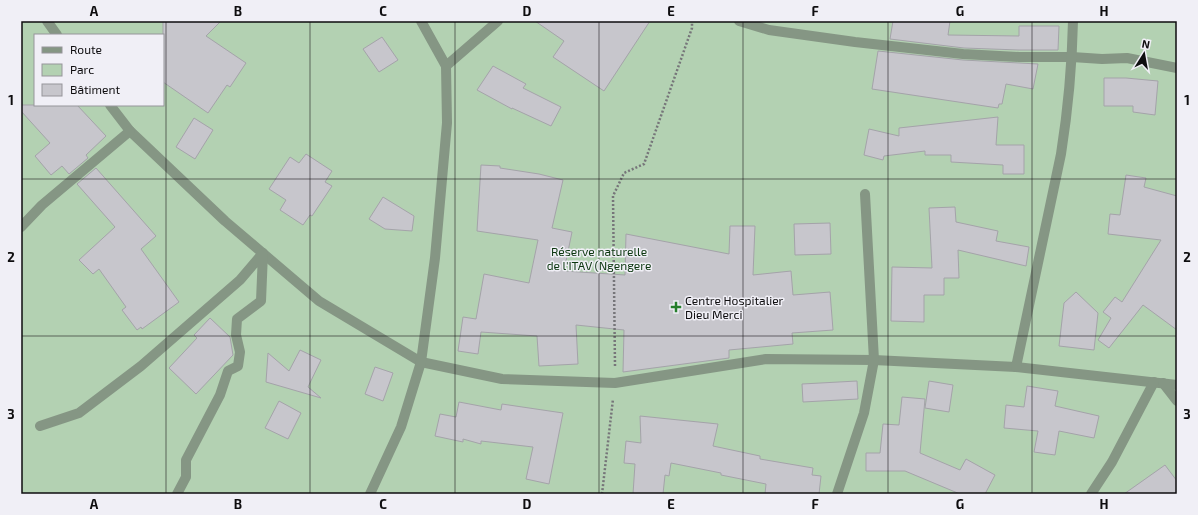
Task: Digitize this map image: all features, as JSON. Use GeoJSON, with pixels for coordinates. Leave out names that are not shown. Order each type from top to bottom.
{"type":"FeatureCollection","features":[{"type":"Feature","properties":{"kind":"street"},"geometry":{"type":"LineString","coordinates":[[47,21],[56,34]]}},
{"type":"Feature","properties":{"kind":"street"},"geometry":{"type":"LineString","coordinates":[[370,494],[401,427],[421,362],[435,258],[447,123],[446,66],[421,21]]}},
{"type":"Feature","properties":{"kind":"street"},"geometry":{"type":"LineString","coordinates":[[446,66],[498,21]]}},
{"type":"Feature","properties":{"kind":"street"},"geometry":{"type":"LineString","coordinates":[[740,21],[769,30],[855,42],[963,54],[1019,57],[1072,57],[1102,59],[1128,58],[1177,68]]}},
{"type":"Feature","properties":{"kind":"street"},"geometry":{"type":"LineString","coordinates":[[1016,367],[1061,154],[1072,57],[1073,21]]}},
{"type":"Feature","properties":{"kind":"street"},"geometry":{"type":"LineString","coordinates":[[111,106],[130,132],[225,221],[319,300],[421,362],[502,379],[615,383],[766,359],[874,360],[1016,367],[1177,385]]}},
{"type":"Feature","properties":{"kind":"street"},"geometry":{"type":"LineString","coordinates":[[21,227],[42,205],[130,132]]}},
{"type":"Feature","properties":{"kind":"street"},"geometry":{"type":"LineString","coordinates":[[837,494],[864,413],[874,360],[865,194]]}},
{"type":"Feature","properties":{"kind":"street"},"geometry":{"type":"LineString","coordinates":[[40,426],[79,413],[141,366],[240,280],[263,253]]}},
{"type":"Feature","properties":{"kind":"street"},"geometry":{"type":"LineString","coordinates":[[177,494],[186,477],[186,460],[220,396],[228,371],[238,366],[240,352],[236,335],[237,319],[261,301],[263,253]]}},
{"type":"Feature","properties":{"kind":"street"},"geometry":{"type":"LineString","coordinates":[[1159,383],[1177,401]]}},
{"type":"Feature","properties":{"kind":"street"},"geometry":{"type":"LineString","coordinates":[[1091,494],[1159,383]]}},
{"type":"Feature","properties":{"kind":"path"},"geometry":{"type":"LineString","coordinates":[[602,494],[615,383],[613,196],[624,173],[644,164],[692,28],[692,21]]}},
{"type":"Feature","properties":{"kind":"green space","name":"Réserve naturelle de l'ITAV (Ngengere"},"geometry":{"type":"Polygon","coordinates":[[[21,21],[1177,21],[1177,494],[21,494],[21,21]]]}},
{"type":"Feature","properties":{"kind":"building"},"geometry":{"type":"Polygon","coordinates":[[[163,21],[221,21],[206,36],[246,63],[230,87],[227,85],[208,113],[164,83],[163,21]]]}},
{"type":"Feature","properties":{"kind":"building"},"geometry":{"type":"Polygon","coordinates":[[[535,21],[650,21],[604,91],[553,57],[564,41],[535,21]]]}},
{"type":"Feature","properties":{"kind":"building"},"geometry":{"type":"Polygon","coordinates":[[[893,21],[950,21],[948,35],[1019,36],[1019,26],[1059,26],[1058,50],[964,48],[890,39],[893,21]]]}},
{"type":"Feature","properties":{"kind":"building"},"geometry":{"type":"Polygon","coordinates":[[[382,37],[398,60],[379,72],[363,49],[382,37]]]}},
{"type":"Feature","properties":{"kind":"building"},"geometry":{"type":"Polygon","coordinates":[[[878,51],[963,60],[1038,64],[1033,89],[1006,84],[1002,104],[999,104],[998,108],[872,89],[878,51]]]}},
{"type":"Feature","properties":{"kind":"building"},"geometry":{"type":"Polygon","coordinates":[[[493,66],[526,84],[523,88],[561,107],[551,126],[512,109],[477,90],[493,66]]]}},
{"type":"Feature","properties":{"kind":"building"},"geometry":{"type":"Polygon","coordinates":[[[1104,78],[1126,78],[1158,81],[1155,115],[1133,112],[1133,106],[1104,106],[1104,78]]]}},
{"type":"Feature","properties":{"kind":"building"},"geometry":{"type":"Polygon","coordinates":[[[21,105],[78,106],[106,136],[86,155],[88,158],[69,174],[62,166],[51,175],[35,156],[50,143],[21,111],[21,105]]]}},
{"type":"Feature","properties":{"kind":"building"},"geometry":{"type":"Polygon","coordinates":[[[998,117],[996,145],[1024,145],[1024,174],[1003,174],[1003,165],[951,162],[951,155],[925,155],[925,151],[884,156],[883,160],[864,155],[869,129],[899,136],[899,128],[998,117]]]}},
{"type":"Feature","properties":{"kind":"building"},"geometry":{"type":"Polygon","coordinates":[[[194,118],[213,130],[195,159],[176,147],[194,118]]]}},
{"type":"Feature","properties":{"kind":"building"},"geometry":{"type":"Polygon","coordinates":[[[306,154],[332,171],[325,182],[332,186],[312,216],[310,215],[303,225],[280,210],[286,200],[269,189],[290,157],[299,163],[306,154]]]}},
{"type":"Feature","properties":{"kind":"building"},"geometry":{"type":"Polygon","coordinates":[[[481,165],[500,166],[500,168],[539,174],[563,180],[552,228],[572,232],[564,271],[625,275],[626,234],[729,254],[730,226],[755,226],[753,275],[791,271],[793,295],[830,292],[833,330],[792,333],[793,344],[729,350],[729,358],[623,372],[624,330],[576,325],[578,364],[539,366],[537,336],[481,332],[478,354],[458,351],[463,317],[476,319],[484,274],[529,283],[538,240],[477,231],[481,165]]]}},
{"type":"Feature","properties":{"kind":"building"},"geometry":{"type":"Polygon","coordinates":[[[96,168],[156,236],[141,249],[179,302],[142,329],[141,327],[137,330],[122,310],[126,307],[99,269],[93,274],[79,260],[115,227],[77,184],[96,168]]]}},
{"type":"Feature","properties":{"kind":"building"},"geometry":{"type":"Polygon","coordinates":[[[1126,175],[1146,178],[1144,187],[1177,196],[1177,330],[1143,305],[1109,348],[1098,340],[1111,318],[1103,312],[1115,297],[1122,302],[1161,240],[1108,234],[1110,214],[1120,215],[1126,175]]]}},
{"type":"Feature","properties":{"kind":"building"},"geometry":{"type":"Polygon","coordinates":[[[383,197],[414,216],[412,231],[385,229],[369,219],[383,197]]]}},
{"type":"Feature","properties":{"kind":"building"},"geometry":{"type":"Polygon","coordinates":[[[955,207],[956,222],[998,231],[996,241],[1029,247],[1026,266],[958,250],[959,278],[944,278],[944,295],[924,295],[924,322],[891,321],[892,267],[932,268],[929,208],[955,207]]]}},
{"type":"Feature","properties":{"kind":"building"},"geometry":{"type":"Polygon","coordinates":[[[830,223],[831,254],[795,255],[794,224],[830,223]]]}},
{"type":"Feature","properties":{"kind":"building"},"geometry":{"type":"Polygon","coordinates":[[[1076,292],[1098,313],[1094,350],[1059,346],[1064,303],[1076,292]]]}},
{"type":"Feature","properties":{"kind":"building"},"geometry":{"type":"Polygon","coordinates":[[[210,318],[230,337],[233,355],[196,394],[169,368],[197,338],[194,335],[210,318]]]}},
{"type":"Feature","properties":{"kind":"building"},"geometry":{"type":"Polygon","coordinates":[[[300,350],[321,360],[308,387],[321,398],[266,382],[268,353],[289,371],[300,350]]]}},
{"type":"Feature","properties":{"kind":"building"},"geometry":{"type":"Polygon","coordinates":[[[375,367],[393,373],[383,401],[365,394],[375,367]]]}},
{"type":"Feature","properties":{"kind":"building"},"geometry":{"type":"Polygon","coordinates":[[[857,381],[858,399],[803,402],[802,384],[857,381]]]}},
{"type":"Feature","properties":{"kind":"building"},"geometry":{"type":"Polygon","coordinates":[[[929,381],[953,385],[949,412],[925,408],[929,381]]]}},
{"type":"Feature","properties":{"kind":"building"},"geometry":{"type":"Polygon","coordinates":[[[1027,386],[1058,391],[1055,406],[1099,416],[1094,438],[1059,431],[1055,455],[1034,452],[1038,431],[1004,428],[1006,405],[1024,407],[1027,386]]]}},
{"type":"Feature","properties":{"kind":"building"},"geometry":{"type":"Polygon","coordinates":[[[902,397],[925,399],[920,453],[960,470],[966,459],[995,475],[985,494],[960,494],[905,471],[866,471],[866,453],[880,453],[883,424],[899,425],[902,397]]]}},
{"type":"Feature","properties":{"kind":"building"},"geometry":{"type":"Polygon","coordinates":[[[279,401],[301,413],[288,439],[265,428],[279,401]]]}},
{"type":"Feature","properties":{"kind":"building"},"geometry":{"type":"Polygon","coordinates":[[[459,402],[501,410],[502,404],[563,413],[549,484],[526,479],[533,447],[481,441],[481,444],[463,439],[463,442],[435,436],[440,414],[456,417],[459,402]]]}},
{"type":"Feature","properties":{"kind":"building"},"geometry":{"type":"Polygon","coordinates":[[[640,416],[718,424],[713,446],[760,456],[760,459],[813,468],[812,475],[821,476],[819,494],[765,494],[766,484],[671,463],[669,476],[665,475],[663,494],[633,494],[635,464],[624,463],[626,441],[641,443],[640,416]]]}},
{"type":"Feature","properties":{"kind":"building"},"geometry":{"type":"Polygon","coordinates":[[[1165,465],[1177,481],[1177,494],[1124,494],[1165,465]]]}},
{"type":"Feature","properties":{"kind":"place","name":"Centre Hospitalier Dieu Merci"},"geometry":{"type":"Point","coordinates":[676,307]}}]}
